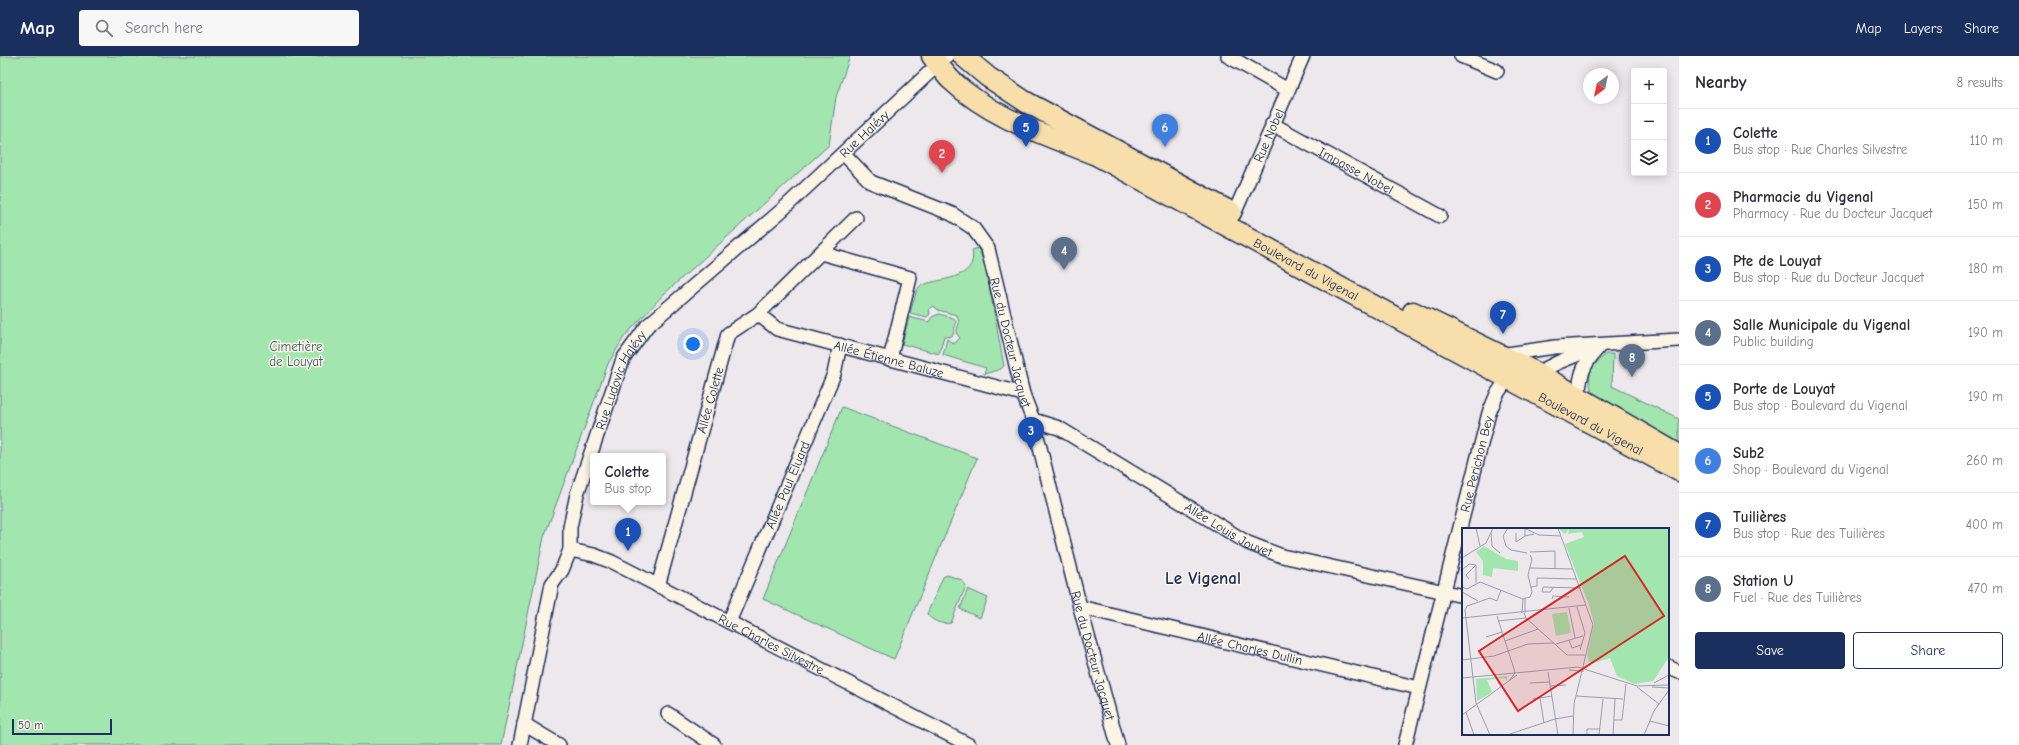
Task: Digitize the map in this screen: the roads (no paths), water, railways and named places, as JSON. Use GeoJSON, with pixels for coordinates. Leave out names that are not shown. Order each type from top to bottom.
{"type":"FeatureCollection","features":[{"type":"Feature","properties":{"kind":"main road","name":"Boulevard du Vigenal"},"geometry":{"type":"LineString","coordinates":[[963,56],[988,77],[1026,102],[1403,307],[1537,373],[1679,455]]}},
{"type":"Feature","properties":{"kind":"main road","name":"Boulevard du Vigenal"},"geometry":{"type":"LineString","coordinates":[[939,58],[950,79],[968,95],[995,112],[1026,127],[1096,155],[1679,472]]}},
{"type":"Feature","properties":{"kind":"street"},"geometry":{"type":"LineString","coordinates":[[1228,56],[1288,90]]}},
{"type":"Feature","properties":{"kind":"street","name":"Rue Nobel"},"geometry":{"type":"LineString","coordinates":[[1234,214],[1303,56]]}},
{"type":"Feature","properties":{"kind":"street"},"geometry":{"type":"LineString","coordinates":[[1462,56],[1497,71]]}},
{"type":"Feature","properties":{"kind":"street","name":"Rue Halévy"},"geometry":{"type":"LineString","coordinates":[[781,211],[844,154],[939,58]]}},
{"type":"Feature","properties":{"kind":"street","name":"Impasse Nobel"},"geometry":{"type":"LineString","coordinates":[[1272,124],[1440,216]]}},
{"type":"Feature","properties":{"kind":"street","name":"Rue du Docteur Jacquet"},"geometry":{"type":"LineString","coordinates":[[844,154],[871,182],[952,214],[973,228],[988,250],[1023,394],[1033,420],[1080,607],[1118,745]]}},
{"type":"Feature","properties":{"kind":"street","name":"Rue Ludovic Halévy"},"geometry":{"type":"LineString","coordinates":[[591,453],[623,359],[647,326],[781,211]]}},
{"type":"Feature","properties":{"kind":"street","name":"Allée Colette"},"geometry":{"type":"LineString","coordinates":[[658,586],[728,334],[758,314],[856,218]]}},
{"type":"Feature","properties":{"kind":"street"},"geometry":{"type":"LineString","coordinates":[[821,252],[910,278],[890,359]]}},
{"type":"Feature","properties":{"kind":"street","name":"Allée Étienne Baluze"},"geometry":{"type":"LineString","coordinates":[[758,314],[777,329],[1023,394]]}},
{"type":"Feature","properties":{"kind":"street"},"geometry":{"type":"LineString","coordinates":[[1500,355],[1555,347],[1679,340]]}},
{"type":"Feature","properties":{"kind":"street","name":"Allée Paul Éluard"},"geometry":{"type":"LineString","coordinates":[[729,622],[834,374],[840,345]]}},
{"type":"Feature","properties":{"kind":"street"},"geometry":{"type":"LineString","coordinates":[[1508,378],[1537,373],[1558,362],[1601,345]]}},
{"type":"Feature","properties":{"kind":"street"},"geometry":{"type":"LineString","coordinates":[[1590,404],[1579,392],[1579,378],[1585,362],[1601,345]]}},
{"type":"Feature","properties":{"kind":"street","name":"Rue Perichon Bey"},"geometry":{"type":"LineString","coordinates":[[1405,745],[1489,413],[1508,378]]}},
{"type":"Feature","properties":{"kind":"street","name":"Allée Louis Jouvet"},"geometry":{"type":"LineString","coordinates":[[1033,420],[1059,428],[1248,543],[1282,556],[1462,596]]}},
{"type":"Feature","properties":{"kind":"street","name":"Rue Ludovic Halévy"},"geometry":{"type":"LineString","coordinates":[[520,745],[552,584],[562,570],[570,550],[570,527],[577,494],[590,456]]}},
{"type":"Feature","properties":{"kind":"street","name":"Rue Charles Silvestre"},"geometry":{"type":"LineString","coordinates":[[570,550],[594,554],[970,745]]}},
{"type":"Feature","properties":{"kind":"street","name":"Allée Charles Dullin"},"geometry":{"type":"LineString","coordinates":[[1080,607],[1419,688]]}},
{"type":"Feature","properties":{"kind":"street"},"geometry":{"type":"LineString","coordinates":[[1669,667],[1679,672]]}},
{"type":"Feature","properties":{"kind":"street"},"geometry":{"type":"LineString","coordinates":[[668,714],[714,745]]}},
{"type":"Feature","properties":{"kind":"street"},"geometry":{"type":"LineString","coordinates":[[524,724],[559,745]]}},
{"type":"Feature","properties":{"kind":"place","name":"Porte de Louyat"},"geometry":{"type":"Point","coordinates":[1026,147]}},
{"type":"Feature","properties":{"kind":"place","name":"Sub2"},"geometry":{"type":"Point","coordinates":[1165,147]}},
{"type":"Feature","properties":{"kind":"place","name":"Pharmacie du Vigenal"},"geometry":{"type":"Point","coordinates":[942,173]}},
{"type":"Feature","properties":{"kind":"place","name":"Salle Municipale du Vigenal"},"geometry":{"type":"Point","coordinates":[1064,270]}},
{"type":"Feature","properties":{"kind":"place","name":"Tuilières"},"geometry":{"type":"Point","coordinates":[1503,334]}},
{"type":"Feature","properties":{"kind":"place","name":"Station U"},"geometry":{"type":"Point","coordinates":[1632,377]}},
{"type":"Feature","properties":{"kind":"place","name":"Pte de Louyat"},"geometry":{"type":"Point","coordinates":[1031,450]}},
{"type":"Feature","properties":{"kind":"place","name":"Colette"},"geometry":{"type":"Point","coordinates":[628,551]}},
{"type":"Feature","properties":{"kind":"district","name":"Le Vigenal"},"geometry":{"type":"Point","coordinates":[1203,578]}},
{"type":"Feature","properties":{"kind":"park label","name":"Cimetière de Louyat"},"geometry":{"type":"Point","coordinates":[296,354]}}]}
